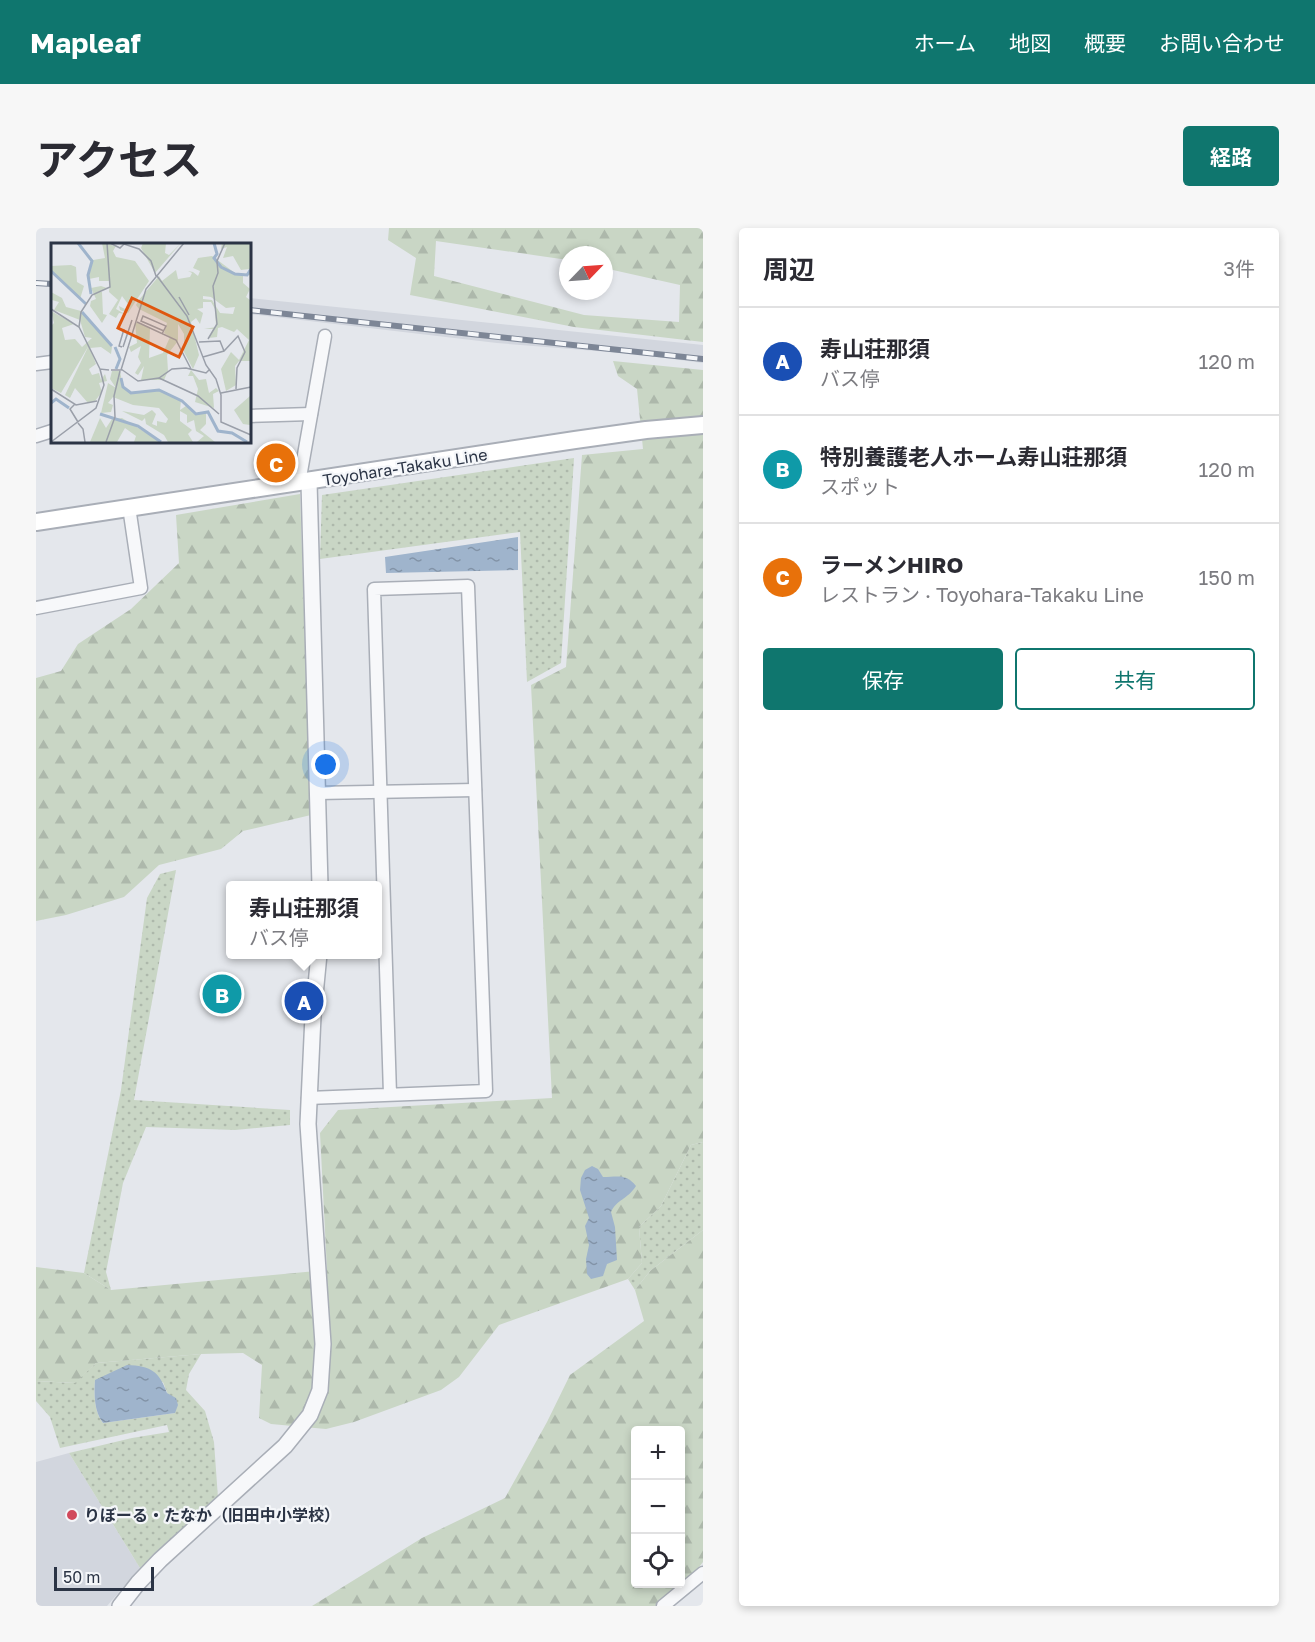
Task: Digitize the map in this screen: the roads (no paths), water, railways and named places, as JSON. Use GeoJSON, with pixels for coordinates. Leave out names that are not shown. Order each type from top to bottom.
{"type":"FeatureCollection","features":[{"type":"Feature","properties":{"kind":"main road","name":"Toyohara-Takaku Line"},"geometry":{"type":"LineString","coordinates":[[36,522],[646,430],[703,425]]}},
{"type":"Feature","properties":{"kind":"street"},"geometry":{"type":"LineString","coordinates":[[320,881],[304,482],[311,414],[325,336]]}},
{"type":"Feature","properties":{"kind":"street"},"geometry":{"type":"LineString","coordinates":[[36,364],[51,362]]}},
{"type":"Feature","properties":{"kind":"street"},"geometry":{"type":"LineString","coordinates":[[250,416],[311,414]]}},
{"type":"Feature","properties":{"kind":"street"},"geometry":{"type":"LineString","coordinates":[[36,436],[51,432]]}},
{"type":"Feature","properties":{"kind":"street"},"geometry":{"type":"LineString","coordinates":[[36,608],[141,588],[129,507]]}},
{"type":"Feature","properties":{"kind":"street"},"geometry":{"type":"LineString","coordinates":[[309,1098],[486,1091],[468,586],[374,589],[390,1094]]}},
{"type":"Feature","properties":{"kind":"street"},"geometry":{"type":"LineString","coordinates":[[317,793],[475,790]]}},
{"type":"Feature","properties":{"kind":"street"},"geometry":{"type":"LineString","coordinates":[[120,1606],[160,1560],[300,1430],[315,1405],[320,1390],[322,1344],[308,1124],[313,1016],[319,959]]}},
{"type":"Feature","properties":{"kind":"street"},"geometry":{"type":"LineString","coordinates":[[663,1606],[703,1573]]}},
{"type":"Feature","properties":{"kind":"water"},"geometry":{"type":"Polygon","coordinates":[[[518,537],[518,570],[386,573],[385,557],[518,537]]]}},
{"type":"Feature","properties":{"kind":"water"},"geometry":{"type":"Polygon","coordinates":[[[592,1166],[598,1169],[603,1177],[625,1177],[636,1186],[616,1204],[611,1212],[615,1227],[617,1260],[607,1264],[603,1276],[591,1279],[587,1274],[586,1259],[589,1245],[585,1226],[589,1218],[580,1190],[581,1178],[585,1170],[592,1166]]]}},
{"type":"Feature","properties":{"kind":"water"},"geometry":{"type":"Polygon","coordinates":[[[127,1365],[148,1368],[161,1379],[167,1393],[176,1398],[178,1405],[175,1413],[103,1423],[96,1408],[95,1380],[127,1365]]]}},
{"type":"Feature","properties":{"kind":"railway"},"geometry":{"type":"LineString","coordinates":[[36,283],[51,284]]}},
{"type":"Feature","properties":{"kind":"railway"},"geometry":{"type":"LineString","coordinates":[[250,310],[703,359]]}},
{"type":"Feature","properties":{"kind":"place","name":"ラーメンHIRO"},"geometry":{"type":"Point","coordinates":[276,463]}},
{"type":"Feature","properties":{"kind":"place","name":"特別養護老人ホーム寿山荘那須"},"geometry":{"type":"Point","coordinates":[222,994]}},
{"type":"Feature","properties":{"kind":"place","name":"寿山荘那須"},"geometry":{"type":"Point","coordinates":[304,1001]}},
{"type":"Feature","properties":{"kind":"place","name":"りぼーる・たなか（旧田中小学校）"},"geometry":{"type":"Point","coordinates":[72,1515]}}]}
